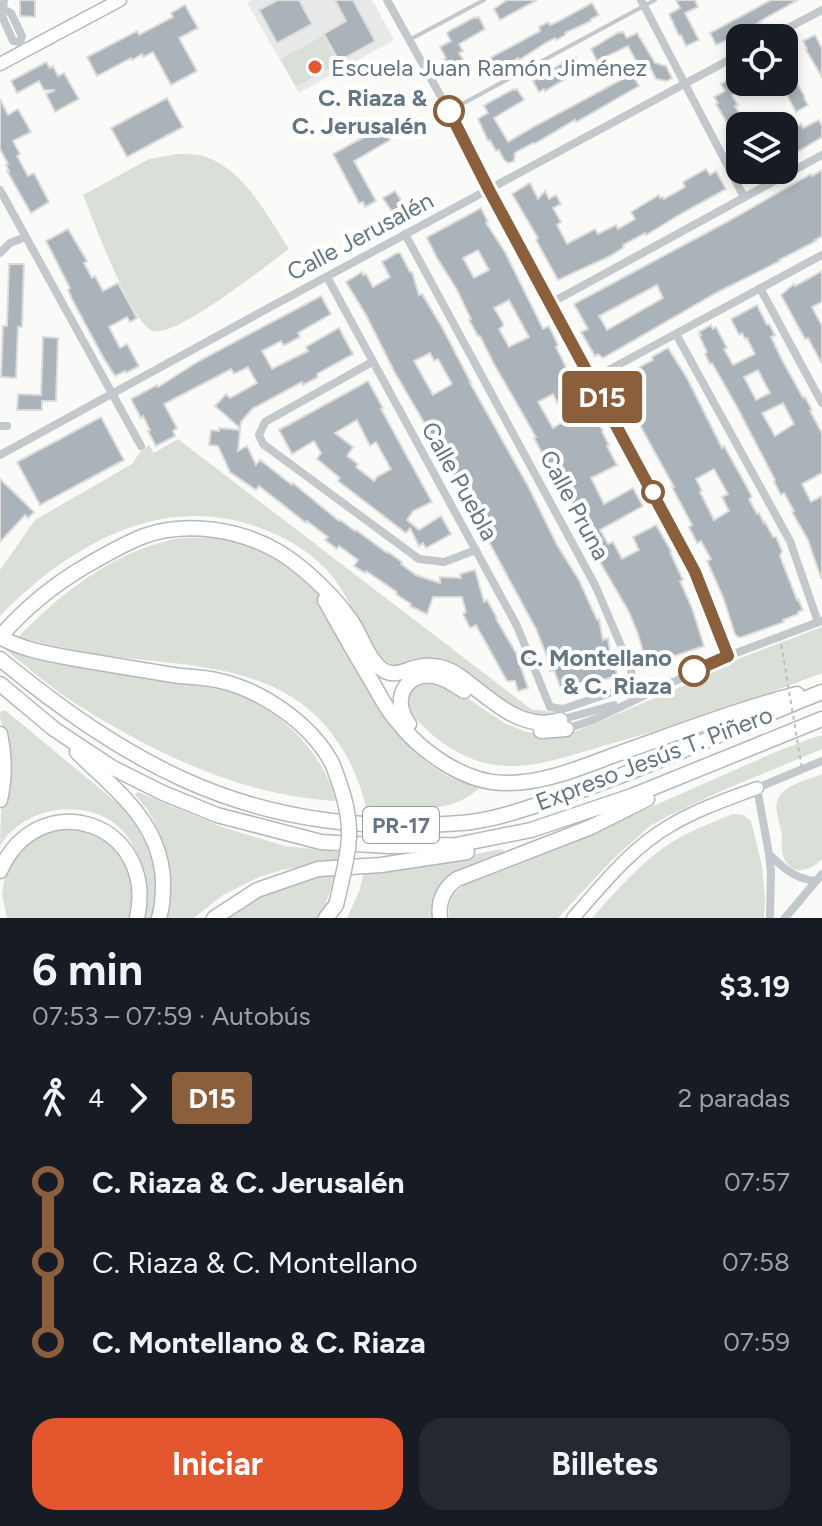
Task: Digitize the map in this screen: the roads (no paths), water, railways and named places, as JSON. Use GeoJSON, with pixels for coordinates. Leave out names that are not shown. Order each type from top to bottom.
{"type":"FeatureCollection","features":[{"type":"Feature","properties":{"kind":"highway"},"geometry":{"type":"LineString","coordinates":[[331,914],[347,856],[349,835],[342,789],[332,763],[311,734],[282,709],[257,694],[217,680],[44,653],[0,637],[36,599],[100,557],[144,536],[200,529],[240,535],[280,552],[313,579],[349,617],[382,669],[395,673],[417,667],[439,666],[455,673],[514,716],[563,725]]}},
{"type":"Feature","properties":{"kind":"highway"},"geometry":{"type":"LineString","coordinates":[[313,579],[396,721],[432,756],[447,765],[477,778],[504,784],[536,780],[584,766],[747,707],[822,690]]}},
{"type":"Feature","properties":{"kind":"highway","name":"Expreso Jesús T. Piñero"},"geometry":{"type":"LineString","coordinates":[[0,659],[77,719],[118,746],[191,784],[229,799],[300,818],[365,825],[470,822],[515,811],[605,782],[822,690]]}},
{"type":"Feature","properties":{"kind":"highway"},"geometry":{"type":"LineString","coordinates":[[563,725],[530,730],[511,723],[439,677],[411,680],[400,698],[405,719],[425,742],[450,761],[476,771],[515,776],[584,766]]}},
{"type":"Feature","properties":{"kind":"highway","name":"Expreso Jesús T. Piñero"},"geometry":{"type":"LineString","coordinates":[[0,684],[54,729],[113,768],[163,793],[217,815],[321,842],[389,846],[456,845],[531,830],[695,772],[822,719]]}},
{"type":"Feature","properties":{"kind":"highway"},"geometry":{"type":"LineString","coordinates":[[54,729],[125,798],[153,838],[162,869],[159,918]]}},
{"type":"Feature","properties":{"kind":"highway"},"geometry":{"type":"LineString","coordinates":[[0,734],[4,752],[0,800]]}},
{"type":"Feature","properties":{"kind":"highway"},"geometry":{"type":"LineString","coordinates":[[440,918],[443,894],[457,879],[591,827],[695,772]]}},
{"type":"Feature","properties":{"kind":"highway"},"geometry":{"type":"LineString","coordinates":[[0,871],[5,858],[33,832],[68,821],[86,823],[115,839],[136,867],[140,889],[137,918]]}},
{"type":"Feature","properties":{"kind":"highway"},"geometry":{"type":"LineString","coordinates":[[214,918],[257,890],[318,869],[381,865],[472,851],[531,830]]}},
{"type":"Feature","properties":{"kind":"street"},"geometry":{"type":"LineString","coordinates":[[0,64],[22,47],[120,0]]}},
{"type":"Feature","properties":{"kind":"street"},"geometry":{"type":"LineString","coordinates":[[387,0],[695,572],[728,656]]}},
{"type":"Feature","properties":{"kind":"street"},"geometry":{"type":"LineString","coordinates":[[643,3],[744,197]]}},
{"type":"Feature","properties":{"kind":"street"},"geometry":{"type":"LineString","coordinates":[[4,4],[2,16],[7,28],[13,41],[22,47]]}},
{"type":"Feature","properties":{"kind":"street"},"geometry":{"type":"LineString","coordinates":[[796,24],[822,10]]}},
{"type":"Feature","properties":{"kind":"street","name":"Calle Jerusalén"},"geometry":{"type":"LineString","coordinates":[[0,455],[726,61]]}},
{"type":"Feature","properties":{"kind":"street"},"geometry":{"type":"LineString","coordinates":[[551,303],[822,155]]}},
{"type":"Feature","properties":{"kind":"street"},"geometry":{"type":"LineString","coordinates":[[0,190],[141,446]]}},
{"type":"Feature","properties":{"kind":"street","name":"Calle Pruna"},"geometry":{"type":"LineString","coordinates":[[405,234],[595,585],[631,669],[632,679],[625,688],[563,709],[550,707]]}},
{"type":"Feature","properties":{"kind":"street"},"geometry":{"type":"LineString","coordinates":[[0,253],[10,243],[25,237]]}},
{"type":"Feature","properties":{"kind":"street"},"geometry":{"type":"LineString","coordinates":[[592,379],[822,255]]}},
{"type":"Feature","properties":{"kind":"street","name":"Calle Puebla"},"geometry":{"type":"LineString","coordinates":[[327,277],[517,626],[550,707]]}},
{"type":"Feature","properties":{"kind":"street"},"geometry":{"type":"LineString","coordinates":[[760,288],[822,403]]}},
{"type":"Feature","properties":{"kind":"street"},"geometry":{"type":"LineString","coordinates":[[563,725],[593,720],[728,656],[820,622],[790,541],[676,334]]}},
{"type":"Feature","properties":{"kind":"street"},"geometry":{"type":"LineString","coordinates":[[372,362],[265,422],[259,435],[263,444],[419,559],[444,562],[476,550]]}},
{"type":"Feature","properties":{"kind":"street"},"geometry":{"type":"LineString","coordinates":[[573,918],[622,863],[671,825],[822,761]]}},
{"type":"Feature","properties":{"kind":"street"},"geometry":{"type":"LineString","coordinates":[[757,788],[771,871],[770,918]]}},
{"type":"Feature","properties":{"kind":"street"},"geometry":{"type":"LineString","coordinates":[[769,854],[795,876],[805,880],[819,877]]}},
{"type":"Feature","properties":{"kind":"street"},"geometry":{"type":"LineString","coordinates":[[785,918],[819,877]]}},
{"type":"Feature","properties":{"kind":"lane"},"geometry":{"type":"LineString","coordinates":[[409,40],[484,0]]}},
{"type":"Feature","properties":{"kind":"lane"},"geometry":{"type":"LineString","coordinates":[[449,111],[643,3],[655,0]]}},
{"type":"Feature","properties":{"kind":"place","name":"Escuela Juan Ramón Jiménez"},"geometry":{"type":"Point","coordinates":[315,67]}},
{"type":"Feature","properties":{"kind":"place","name":"C. Riaza & C. Jerusalén"},"geometry":{"type":"Point","coordinates":[449,111]}},
{"type":"Feature","properties":{"kind":"place","name":"C. Montellano & C. Riaza"},"geometry":{"type":"Point","coordinates":[694,671]}}]}
